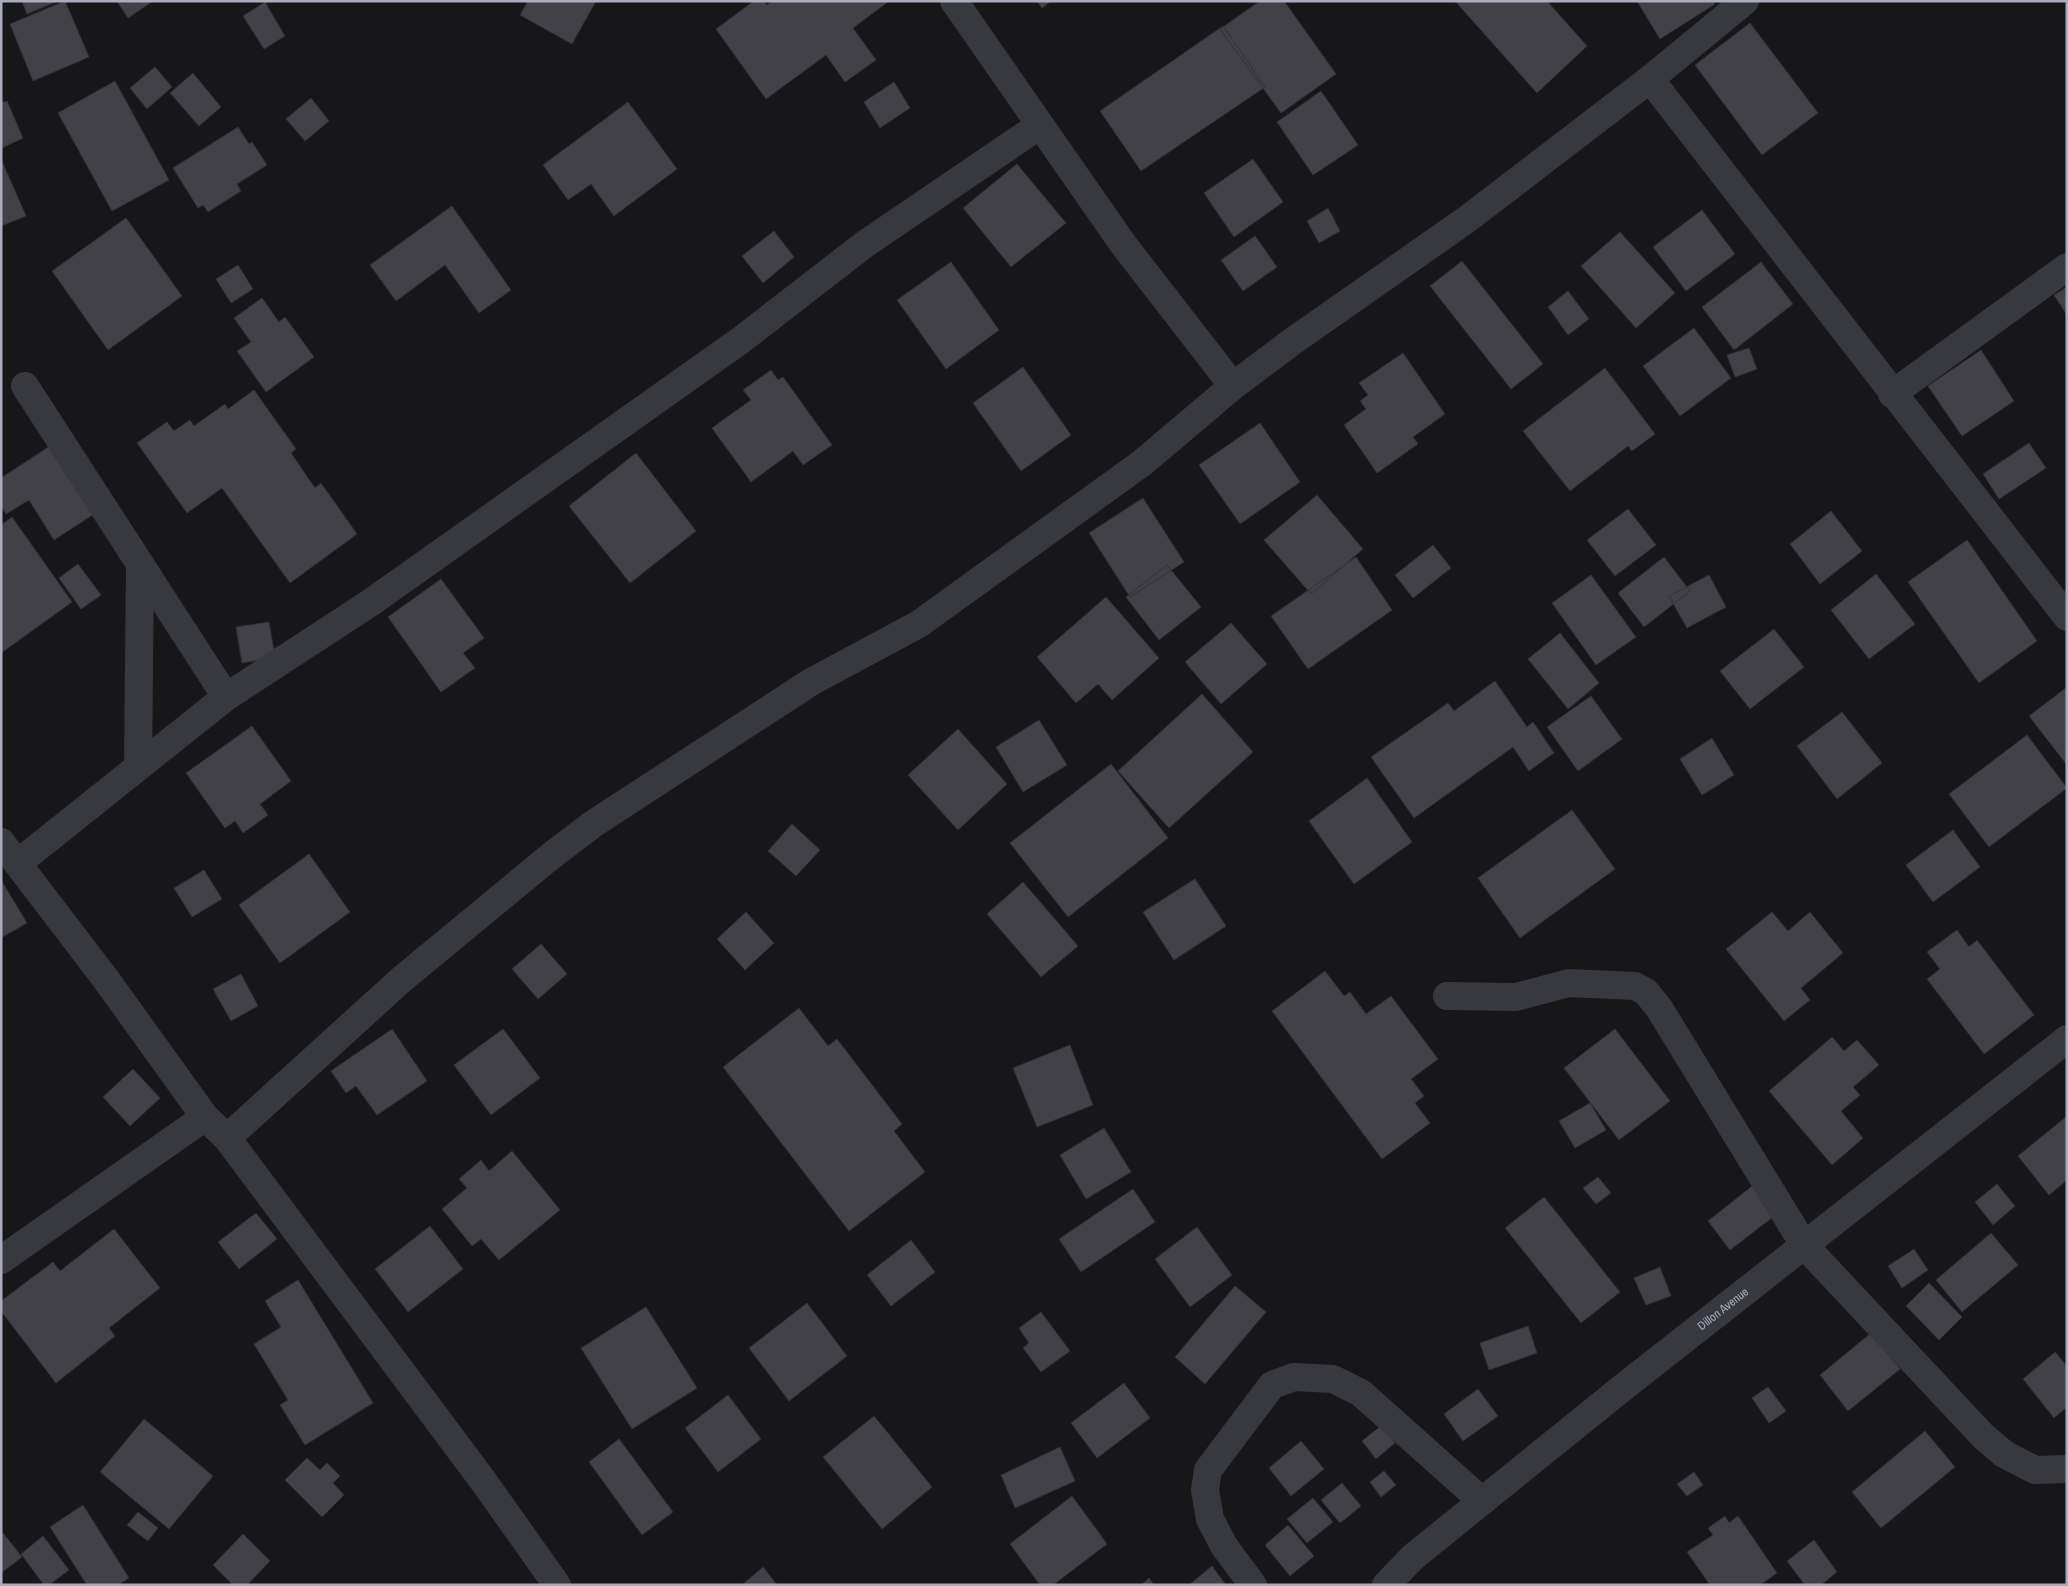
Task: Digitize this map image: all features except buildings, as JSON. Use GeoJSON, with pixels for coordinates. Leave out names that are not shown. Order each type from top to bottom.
{"type":"FeatureCollection","features":[{"type":"Feature","properties":{"kind":"street"},"geometry":{"type":"LineString","coordinates":[[954,1],[1123,244],[1234,386]]}},
{"type":"Feature","properties":{"kind":"street"},"geometry":{"type":"LineString","coordinates":[[227,1138],[402,978],[593,824],[811,682],[919,624],[1142,463],[1234,386],[1293,341],[1466,220],[1650,79],[1745,1]]}},
{"type":"Feature","properties":{"kind":"street"},"geometry":{"type":"LineString","coordinates":[[1650,79],[1892,394],[2067,617]]}},
{"type":"Feature","properties":{"kind":"street"},"geometry":{"type":"LineString","coordinates":[[18,863],[226,697],[370,603],[741,340],[864,244],[1040,125]]}},
{"type":"Feature","properties":{"kind":"street"},"geometry":{"type":"LineString","coordinates":[[1892,394],[2067,267]]}},
{"type":"Feature","properties":{"kind":"street"},"geometry":{"type":"LineString","coordinates":[[25,386],[226,697]]}},
{"type":"Feature","properties":{"kind":"street"},"geometry":{"type":"LineString","coordinates":[[138,767],[140,564]]}},
{"type":"Feature","properties":{"kind":"street"},"geometry":{"type":"LineString","coordinates":[[1,842],[105,978],[205,1117],[227,1138],[484,1482],[557,1585]]}},
{"type":"Feature","properties":{"kind":"street"},"geometry":{"type":"LineString","coordinates":[[1447,996],[1516,998],[1569,983],[1636,986],[1646,992],[1659,1008],[1804,1245],[1983,1436],[2004,1454],[2035,1470],[2067,1469]]}},
{"type":"Feature","properties":{"kind":"street","name":"Dillon Avenue"},"geometry":{"type":"LineString","coordinates":[[1386,1585],[1413,1557],[1482,1501],[2067,1038]]}},
{"type":"Feature","properties":{"kind":"street"},"geometry":{"type":"LineString","coordinates":[[1,1260],[205,1117]]}},
{"type":"Feature","properties":{"kind":"street"},"geometry":{"type":"LineString","coordinates":[[1253,1585],[1224,1546],[1210,1519],[1205,1490],[1208,1470],[1272,1385],[1294,1377],[1333,1379],[1361,1393],[1482,1501]]}}]}
